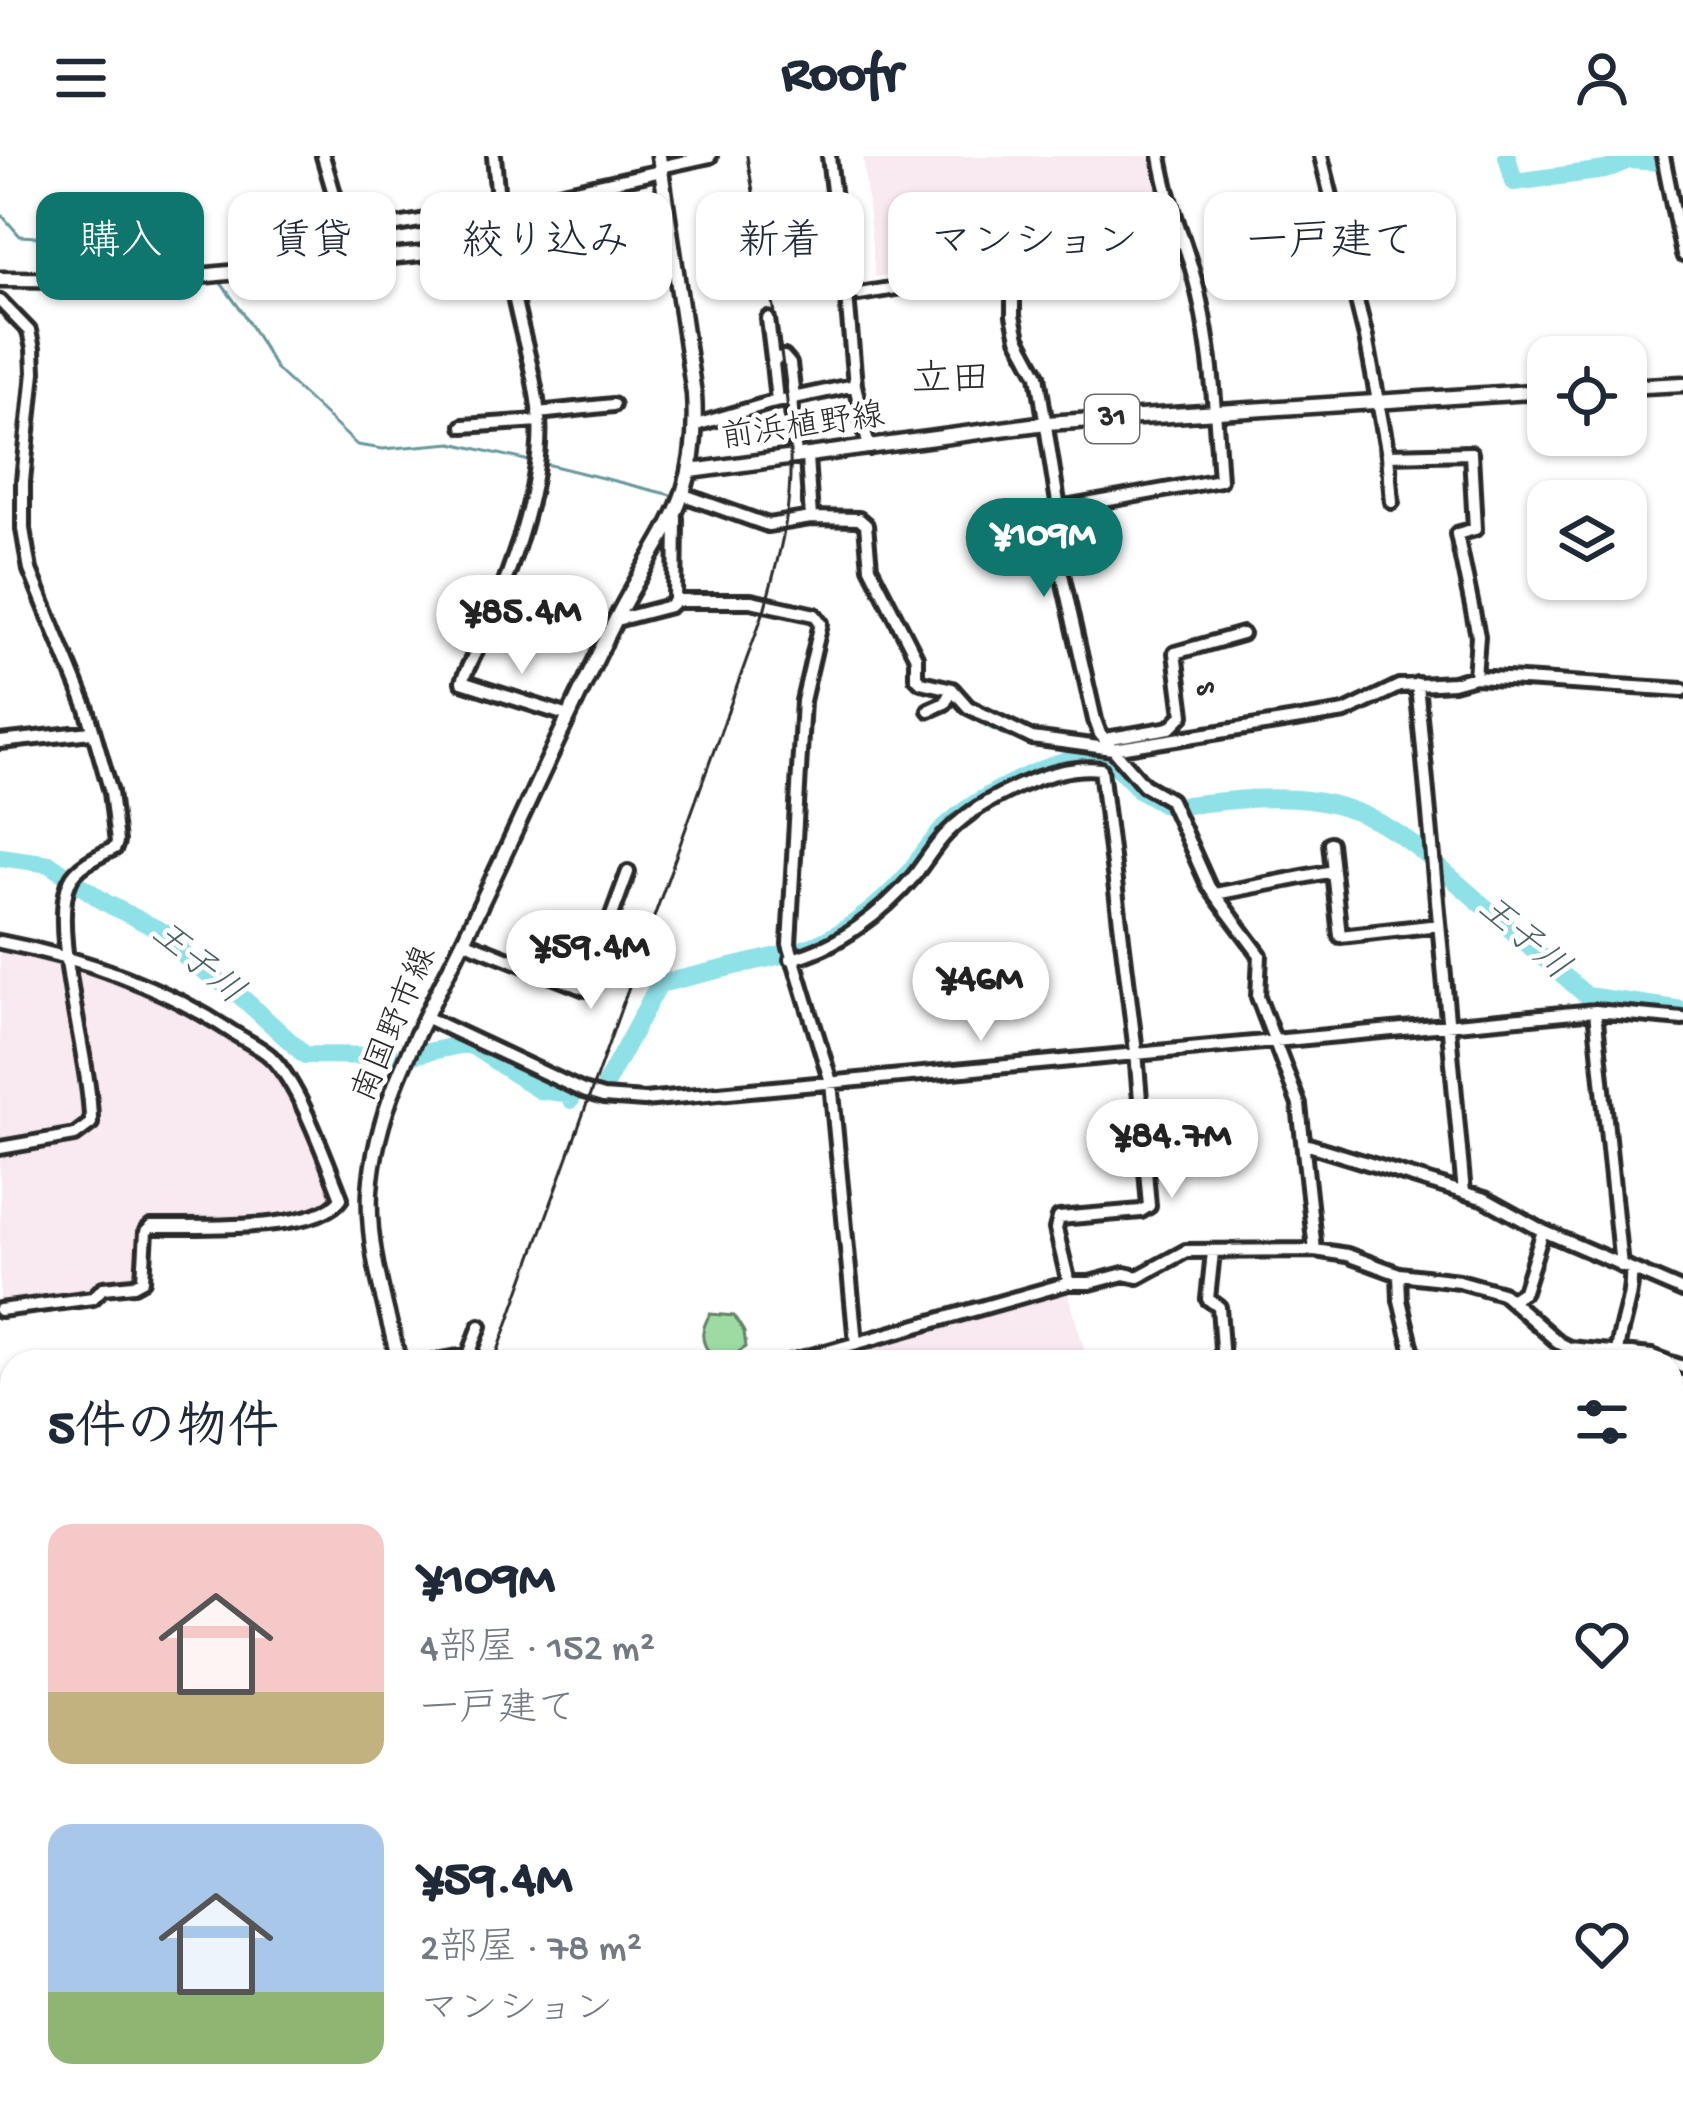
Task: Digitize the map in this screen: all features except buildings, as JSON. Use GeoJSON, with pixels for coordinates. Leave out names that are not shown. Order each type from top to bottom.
{"type":"FeatureCollection","features":[{"type":"Feature","properties":{"kind":"main road","name":"前浜植野線"},"geometry":{"type":"LineString","coordinates":[[672,251],[696,424],[691,471],[1046,423],[1527,393]]}},
{"type":"Feature","properties":{"kind":"main road"},"geometry":{"type":"LineString","coordinates":[[0,279],[158,280],[228,273]]}},
{"type":"Feature","properties":{"kind":"main road"},"geometry":{"type":"LineString","coordinates":[[1647,386],[1683,384]]}},
{"type":"Feature","properties":{"kind":"main road","name":"南国野市線"},"geometry":{"type":"LineString","coordinates":[[396,1350],[370,1235],[370,1195],[372,1171],[399,1075],[616,620],[676,518],[691,471]]}},
{"type":"Feature","properties":{"kind":"street"},"geometry":{"type":"LineString","coordinates":[[323,156],[333,192]]}},
{"type":"Feature","properties":{"kind":"street"},"geometry":{"type":"LineString","coordinates":[[494,156],[500,192]]}},
{"type":"Feature","properties":{"kind":"street"},"geometry":{"type":"LineString","coordinates":[[561,192],[710,156]]}},
{"type":"Feature","properties":{"kind":"street"},"geometry":{"type":"LineString","coordinates":[[829,156],[834,192]]}},
{"type":"Feature","properties":{"kind":"street"},"geometry":{"type":"LineString","coordinates":[[1059,508],[1220,480],[1216,412],[1202,324],[1188,254],[1168,205],[1160,156]]}},
{"type":"Feature","properties":{"kind":"street"},"geometry":{"type":"LineString","coordinates":[[1321,156],[1366,337],[1392,502]]}},
{"type":"Feature","properties":{"kind":"street"},"geometry":{"type":"LineString","coordinates":[[1663,156],[1683,255]]}},
{"type":"Feature","properties":{"kind":"street"},"geometry":{"type":"LineString","coordinates":[[513,300],[538,417],[539,470],[489,622],[462,682],[569,716]]}},
{"type":"Feature","properties":{"kind":"street"},"geometry":{"type":"LineString","coordinates":[[848,300],[855,385],[869,448]]}},
{"type":"Feature","properties":{"kind":"street"},"geometry":{"type":"LineString","coordinates":[[1013,300],[1018,338],[1038,375],[1059,508],[1064,586],[1095,720],[1144,784],[1170,800],[1215,894],[1260,956],[1258,997],[1299,1105],[1316,1250]]}},
{"type":"Feature","properties":{"kind":"street"},"geometry":{"type":"LineString","coordinates":[[0,301],[29,332],[33,349],[23,481],[23,529],[30,570],[88,709],[111,792],[117,842],[71,879],[68,959],[91,1123],[75,1136],[0,1148]]}},
{"type":"Feature","properties":{"kind":"street"},"geometry":{"type":"LineString","coordinates":[[768,319],[777,401]]}},
{"type":"Feature","properties":{"kind":"street"},"geometry":{"type":"LineString","coordinates":[[773,359],[788,360],[811,518]]}},
{"type":"Feature","properties":{"kind":"street"},"geometry":{"type":"LineString","coordinates":[[696,424],[855,385]]}},
{"type":"Feature","properties":{"kind":"street"},"geometry":{"type":"LineString","coordinates":[[463,426],[613,404]]}},
{"type":"Feature","properties":{"kind":"street"},"geometry":{"type":"LineString","coordinates":[[1388,455],[1471,453],[1474,529],[1456,534],[1478,636],[1475,677]]}},
{"type":"Feature","properties":{"kind":"street"},"geometry":{"type":"LineString","coordinates":[[684,495],[768,525],[811,518],[859,519],[866,525],[870,567],[916,657],[916,676],[921,682],[952,689],[968,707],[1032,738],[1112,747],[1345,712],[1399,686],[1475,677],[1683,690]]}},
{"type":"Feature","properties":{"kind":"street"},"geometry":{"type":"LineString","coordinates":[[616,620],[675,601],[676,518]]}},
{"type":"Feature","properties":{"kind":"street"},"geometry":{"type":"LineString","coordinates":[[675,601],[751,601],[820,618],[802,701],[789,944],[831,1082],[856,1343]]}},
{"type":"Feature","properties":{"kind":"street","name":"s"},"geometry":{"type":"LineString","coordinates":[[1112,747],[1170,728],[1183,715],[1174,653],[1241,634]]}},
{"type":"Feature","properties":{"kind":"street"},"geometry":{"type":"LineString","coordinates":[[1418,684],[1464,1193]]}},
{"type":"Feature","properties":{"kind":"street"},"geometry":{"type":"LineString","coordinates":[[929,710],[945,703],[952,689]]}},
{"type":"Feature","properties":{"kind":"street"},"geometry":{"type":"LineString","coordinates":[[0,742],[91,732]]}},
{"type":"Feature","properties":{"kind":"street"},"geometry":{"type":"LineString","coordinates":[[1069,1283],[1056,1228],[1059,1218],[1141,1211],[1149,1205],[1136,1052],[1100,769],[1112,747]]}},
{"type":"Feature","properties":{"kind":"street"},"geometry":{"type":"LineString","coordinates":[[791,959],[823,951],[888,901],[949,831],[990,803],[1063,771],[1100,769]]}},
{"type":"Feature","properties":{"kind":"street"},"geometry":{"type":"LineString","coordinates":[[1330,843],[1340,936],[1439,925]]}},
{"type":"Feature","properties":{"kind":"street"},"geometry":{"type":"LineString","coordinates":[[1215,894],[1333,871]]}},
{"type":"Feature","properties":{"kind":"street"},"geometry":{"type":"LineString","coordinates":[[463,941],[585,989],[628,872]]}},
{"type":"Feature","properties":{"kind":"street"},"geometry":{"type":"LineString","coordinates":[[0,942],[105,968],[154,988],[272,1058],[311,1123],[341,1198],[337,1205],[296,1221],[151,1227],[146,1232],[143,1280],[134,1285],[103,1288],[93,1298],[0,1310]]}},
{"type":"Feature","properties":{"kind":"street"},"geometry":{"type":"LineString","coordinates":[[1595,1011],[1632,1298],[1617,1350]]}},
{"type":"Feature","properties":{"kind":"street"},"geometry":{"type":"LineString","coordinates":[[425,1017],[572,1087],[603,1097],[644,1100],[1595,1011],[1683,1019]]}},
{"type":"Feature","properties":{"kind":"street"},"geometry":{"type":"LineString","coordinates":[[1305,1144],[1485,1199],[1543,1232],[1683,1291]]}},
{"type":"Feature","properties":{"kind":"street"},"geometry":{"type":"LineString","coordinates":[[1513,1300],[1524,1291],[1543,1232]]}},
{"type":"Feature","properties":{"kind":"street"},"geometry":{"type":"LineString","coordinates":[[832,1350],[1069,1283],[1124,1274],[1138,1277],[1186,1251],[1316,1250],[1358,1258],[1399,1274],[1459,1281],[1502,1293],[1571,1350]]}},
{"type":"Feature","properties":{"kind":"street"},"geometry":{"type":"LineString","coordinates":[[1213,1252],[1208,1299],[1219,1307],[1222,1350]]}},
{"type":"Feature","properties":{"kind":"street"},"geometry":{"type":"LineString","coordinates":[[1399,1274],[1412,1350]]}},
{"type":"Feature","properties":{"kind":"street"},"geometry":{"type":"LineString","coordinates":[[472,1350],[480,1326]]}},
{"type":"Feature","properties":{"kind":"shaded area"},"geometry":{"type":"Polygon","coordinates":[[[863,156],[1156,156],[1161,192],[888,192],[888,275],[875,277],[863,156]]]}},
{"type":"Feature","properties":{"kind":"shaded area"},"geometry":{"type":"Polygon","coordinates":[[[0,950],[76,966],[141,989],[269,1060],[307,1130],[332,1199],[296,1216],[142,1226],[137,1277],[132,1281],[101,1283],[92,1295],[0,1306],[0,950]]]}},
{"type":"Feature","properties":{"kind":"shaded area"},"geometry":{"type":"Polygon","coordinates":[[[1063,1289],[1085,1350],[850,1350],[1063,1289]]]}},
{"type":"Feature","properties":{"kind":"green space"},"geometry":{"type":"Polygon","coordinates":[[[710,1314],[734,1316],[746,1347],[708,1350],[705,1325],[710,1314]]]}},
{"type":"Feature","properties":{"kind":"waterway"},"geometry":{"type":"LineString","coordinates":[[1507,156],[1514,182],[1605,170],[1629,160],[1660,162]]}},
{"type":"Feature","properties":{"kind":"waterway"},"geometry":{"type":"LineString","coordinates":[[0,213],[20,236],[143,243],[166,248],[208,269]]}},
{"type":"Feature","properties":{"kind":"waterway"},"geometry":{"type":"LineString","coordinates":[[218,279],[276,369],[357,445],[383,449],[452,443],[534,462]]}},
{"type":"Feature","properties":{"kind":"waterway"},"geometry":{"type":"LineString","coordinates":[[542,463],[675,496]]}},
{"type":"Feature","properties":{"kind":"waterway"},"geometry":{"type":"LineString","coordinates":[[844,524],[862,530]]}},
{"type":"Feature","properties":{"kind":"waterway"},"geometry":{"type":"LineString","coordinates":[[767,529],[793,526]]}},
{"type":"Feature","properties":{"kind":"waterway"},"geometry":{"type":"LineString","coordinates":[[953,700],[979,722],[1011,738],[1080,749]]}},
{"type":"Feature","properties":{"kind":"waterway","name":"王子川"},"geometry":{"type":"LineString","coordinates":[[793,952],[824,941],[870,911],[907,875],[942,830],[968,808],[1044,769],[1081,758],[1109,758],[1140,790],[1166,805]]}},
{"type":"Feature","properties":{"kind":"waterway","name":"王子川"},"geometry":{"type":"LineString","coordinates":[[1176,806],[1280,798],[1340,806],[1400,835],[1431,859]]}},
{"type":"Feature","properties":{"kind":"waterway","name":"王子川"},"geometry":{"type":"LineString","coordinates":[[0,857],[50,864],[106,903],[171,936],[189,961],[237,993],[305,1055],[392,1056]]}},
{"type":"Feature","properties":{"kind":"waterway","name":"王子川"},"geometry":{"type":"LineString","coordinates":[[1439,867],[1587,996],[1683,1010]]}},
{"type":"Feature","properties":{"kind":"waterway","name":"王子川"},"geometry":{"type":"LineString","coordinates":[[606,1083],[659,984],[786,954]]}},
{"type":"Feature","properties":{"kind":"waterway","name":"王子川"},"geometry":{"type":"LineString","coordinates":[[413,1055],[465,1044],[539,1090],[571,1094],[571,1100]]}},
{"type":"Feature","properties":{"kind":"railway"},"geometry":{"type":"LineString","coordinates":[[498,1350],[764,611],[782,539],[789,494],[788,413],[747,156]]}},
{"type":"Feature","properties":{"kind":"district","name":"立田"},"geometry":{"type":"Point","coordinates":[951,383]}}]}
